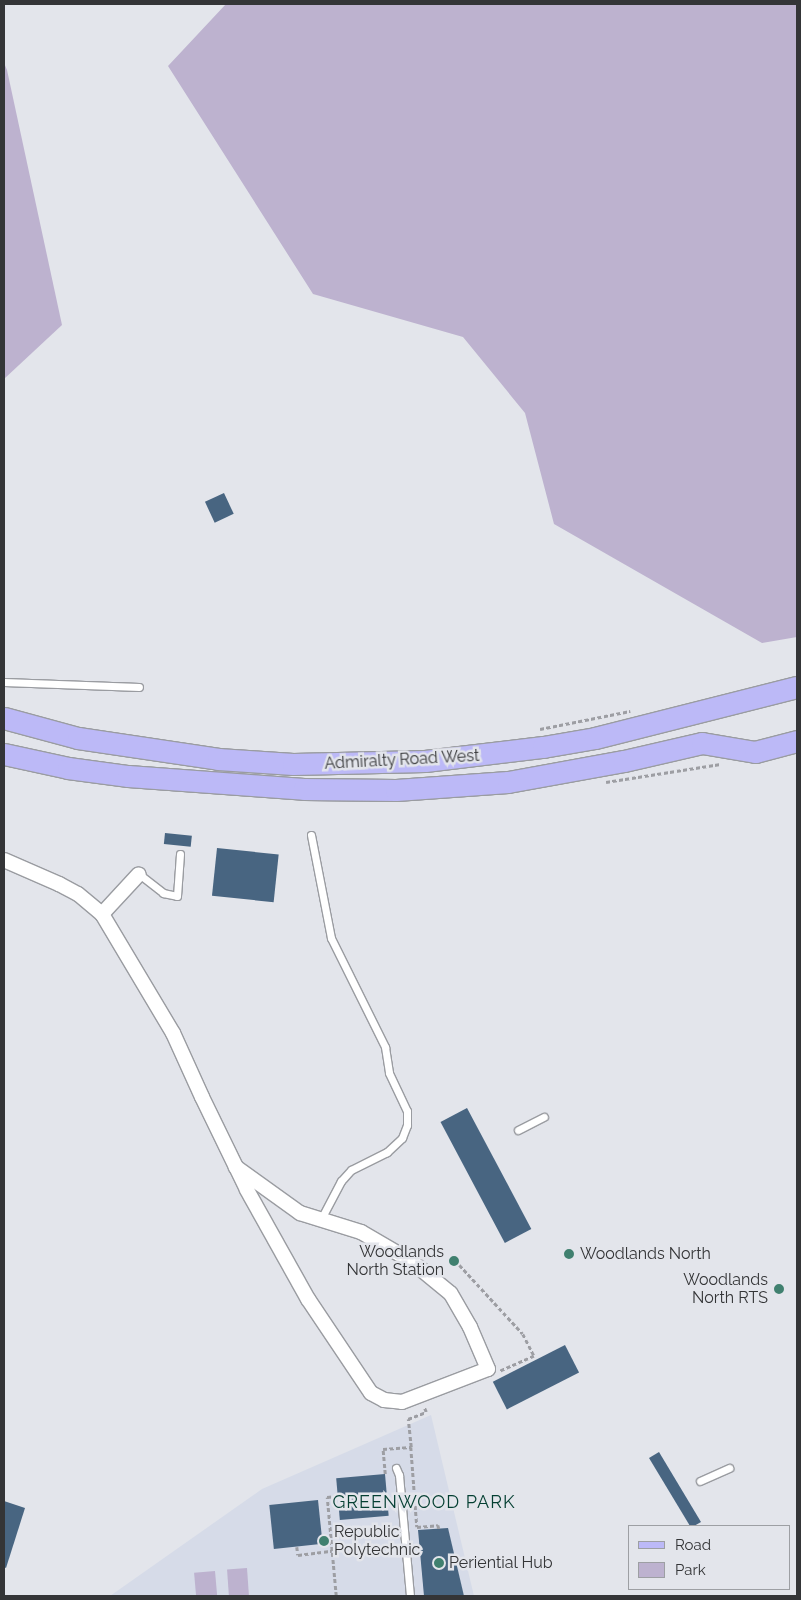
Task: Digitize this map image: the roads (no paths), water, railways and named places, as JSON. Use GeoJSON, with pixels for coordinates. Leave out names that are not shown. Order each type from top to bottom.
{"type":"FeatureCollection","features":[{"type":"Feature","properties":{"kind":"main road","name":"Admiralty Road West"},"geometry":{"type":"LineString","coordinates":[[4,718],[78,738],[218,759],[293,764],[424,761],[534,749],[595,738],[797,687]]}},
{"type":"Feature","properties":{"kind":"main road","name":"Admiralty Road West"},"geometry":{"type":"LineString","coordinates":[[4,754],[68,768],[128,776],[304,789],[396,790],[508,782],[617,763],[702,743],[755,752],[797,741]]}},
{"type":"Feature","properties":{"kind":"street"},"geometry":{"type":"LineString","coordinates":[[4,860],[78,894],[102,914],[173,1033],[236,1167],[308,1299],[371,1393],[384,1400],[402,1402],[488,1370],[470,1328],[450,1293],[411,1261],[361,1232],[300,1213],[236,1167]]}},
{"type":"Feature","properties":{"kind":"street"},"geometry":{"type":"LineString","coordinates":[[102,914],[139,874]]}},
{"type":"Feature","properties":{"kind":"lane"},"geometry":{"type":"LineString","coordinates":[[4,682],[140,687]]}},
{"type":"Feature","properties":{"kind":"lane"},"geometry":{"type":"LineString","coordinates":[[311,835],[331,938],[384,1047],[389,1073],[407,1111],[407,1124],[402,1138],[387,1152],[351,1170],[341,1181],[320,1219]]}},
{"type":"Feature","properties":{"kind":"lane"},"geometry":{"type":"LineString","coordinates":[[139,874],[164,893],[177,896],[180,854]]}},
{"type":"Feature","properties":{"kind":"lane"},"geometry":{"type":"LineString","coordinates":[[518,1130],[544,1117]]}},
{"type":"Feature","properties":{"kind":"lane"},"geometry":{"type":"LineString","coordinates":[[396,1468],[399,1475],[410,1596]]}},
{"type":"Feature","properties":{"kind":"lane"},"geometry":{"type":"LineString","coordinates":[[700,1481],[729,1468]]}},
{"type":"Feature","properties":{"kind":"place","name":"Woodlands North"},"geometry":{"type":"Point","coordinates":[569,1254]}},
{"type":"Feature","properties":{"kind":"place","name":"Woodlands North Station"},"geometry":{"type":"Point","coordinates":[454,1261]}},
{"type":"Feature","properties":{"kind":"place","name":"Woodlands North RTS"},"geometry":{"type":"Point","coordinates":[779,1289]}},
{"type":"Feature","properties":{"kind":"place","name":"Republic Polytechnic"},"geometry":{"type":"Point","coordinates":[324,1541]}},
{"type":"Feature","properties":{"kind":"place","name":"Periential Hub"},"geometry":{"type":"Point","coordinates":[439,1563]}},
{"type":"Feature","properties":{"kind":"district","name":"GREENWOOD PARK"},"geometry":{"type":"Point","coordinates":[424,1502]}}]}
